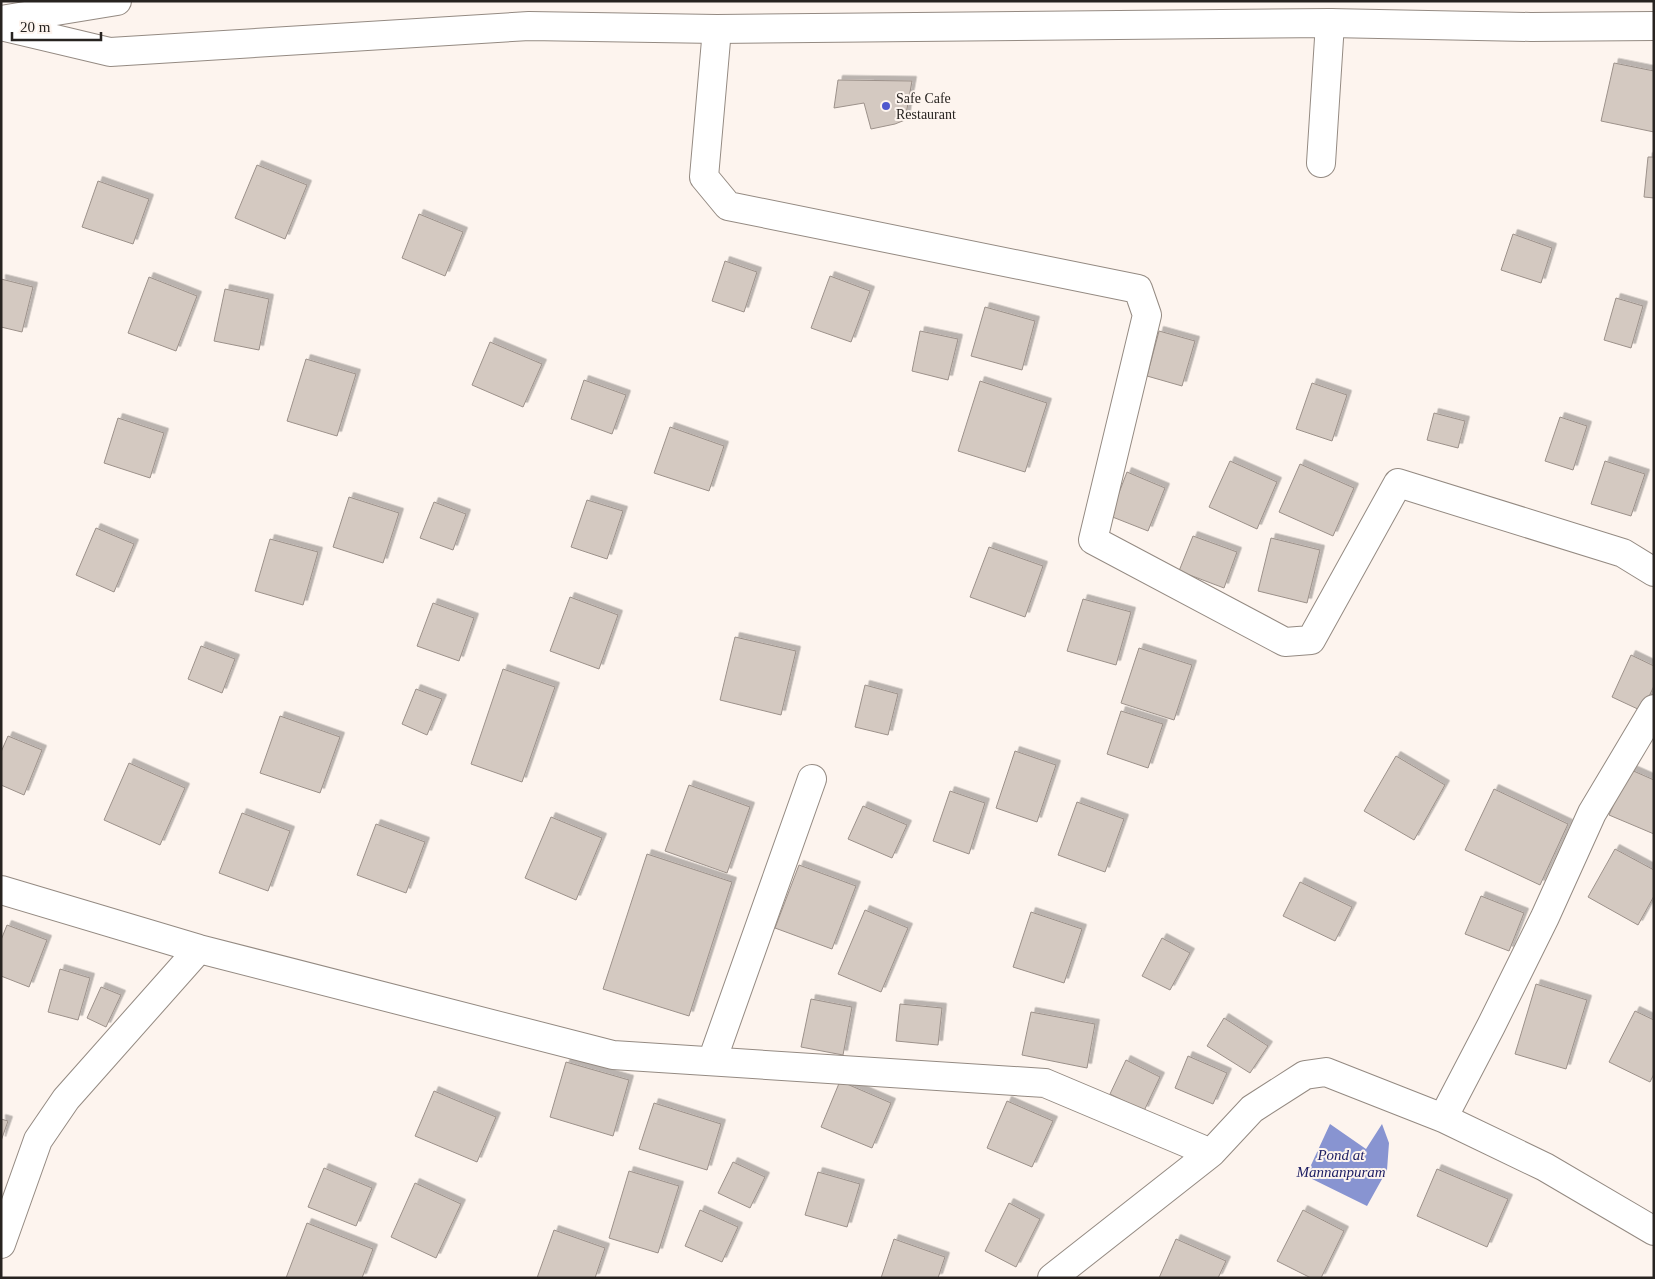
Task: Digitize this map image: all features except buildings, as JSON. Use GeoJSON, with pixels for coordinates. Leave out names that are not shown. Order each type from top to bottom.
{"type":"FeatureCollection","features":[{"type":"Feature","properties":{"kind":"main road"},"geometry":{"type":"LineString","coordinates":[[1,20],[117,1]]}},
{"type":"Feature","properties":{"kind":"main road"},"geometry":{"type":"LineString","coordinates":[[1,26],[110,52],[529,26],[717,29],[1330,23],[1531,27],[1654,26]]}},
{"type":"Feature","properties":{"kind":"main road"},"geometry":{"type":"LineString","coordinates":[[1321,163],[1330,23]]}},
{"type":"Feature","properties":{"kind":"main road"},"geometry":{"type":"LineString","coordinates":[[717,29],[704,177],[728,206],[1138,289],[1147,315],[1093,540],[1285,642],[1311,640],[1398,484],[1623,552],[1654,572]]}},
{"type":"Feature","properties":{"kind":"main road"},"geometry":{"type":"LineString","coordinates":[[1443,1118],[1546,918],[1592,812],[1654,709]]}},
{"type":"Feature","properties":{"kind":"main road"},"geometry":{"type":"LineString","coordinates":[[712,1061],[812,779]]}},
{"type":"Feature","properties":{"kind":"main road"},"geometry":{"type":"LineString","coordinates":[[1,890],[199,949],[613,1055],[1045,1083],[1210,1153]]}},
{"type":"Feature","properties":{"kind":"main road"},"geometry":{"type":"LineString","coordinates":[[1,1244],[38,1140],[47,1126],[66,1099],[199,949]]}},
{"type":"Feature","properties":{"kind":"main road"},"geometry":{"type":"LineString","coordinates":[[1052,1278],[1210,1153],[1252,1109],[1305,1075],[1326,1072],[1443,1118],[1544,1167],[1654,1231]]}},
{"type":"Feature","properties":{"kind":"water","name":"Pond at Mannanpuram"},"geometry":{"type":"Polygon","coordinates":[[[1330,1124],[1366,1149],[1382,1124],[1389,1143],[1387,1170],[1367,1206],[1306,1176],[1330,1124]]]}},
{"type":"Feature","properties":{"kind":"place","name":"Safe Cafe Restaurant"},"geometry":{"type":"Point","coordinates":[886,106]}}]}
